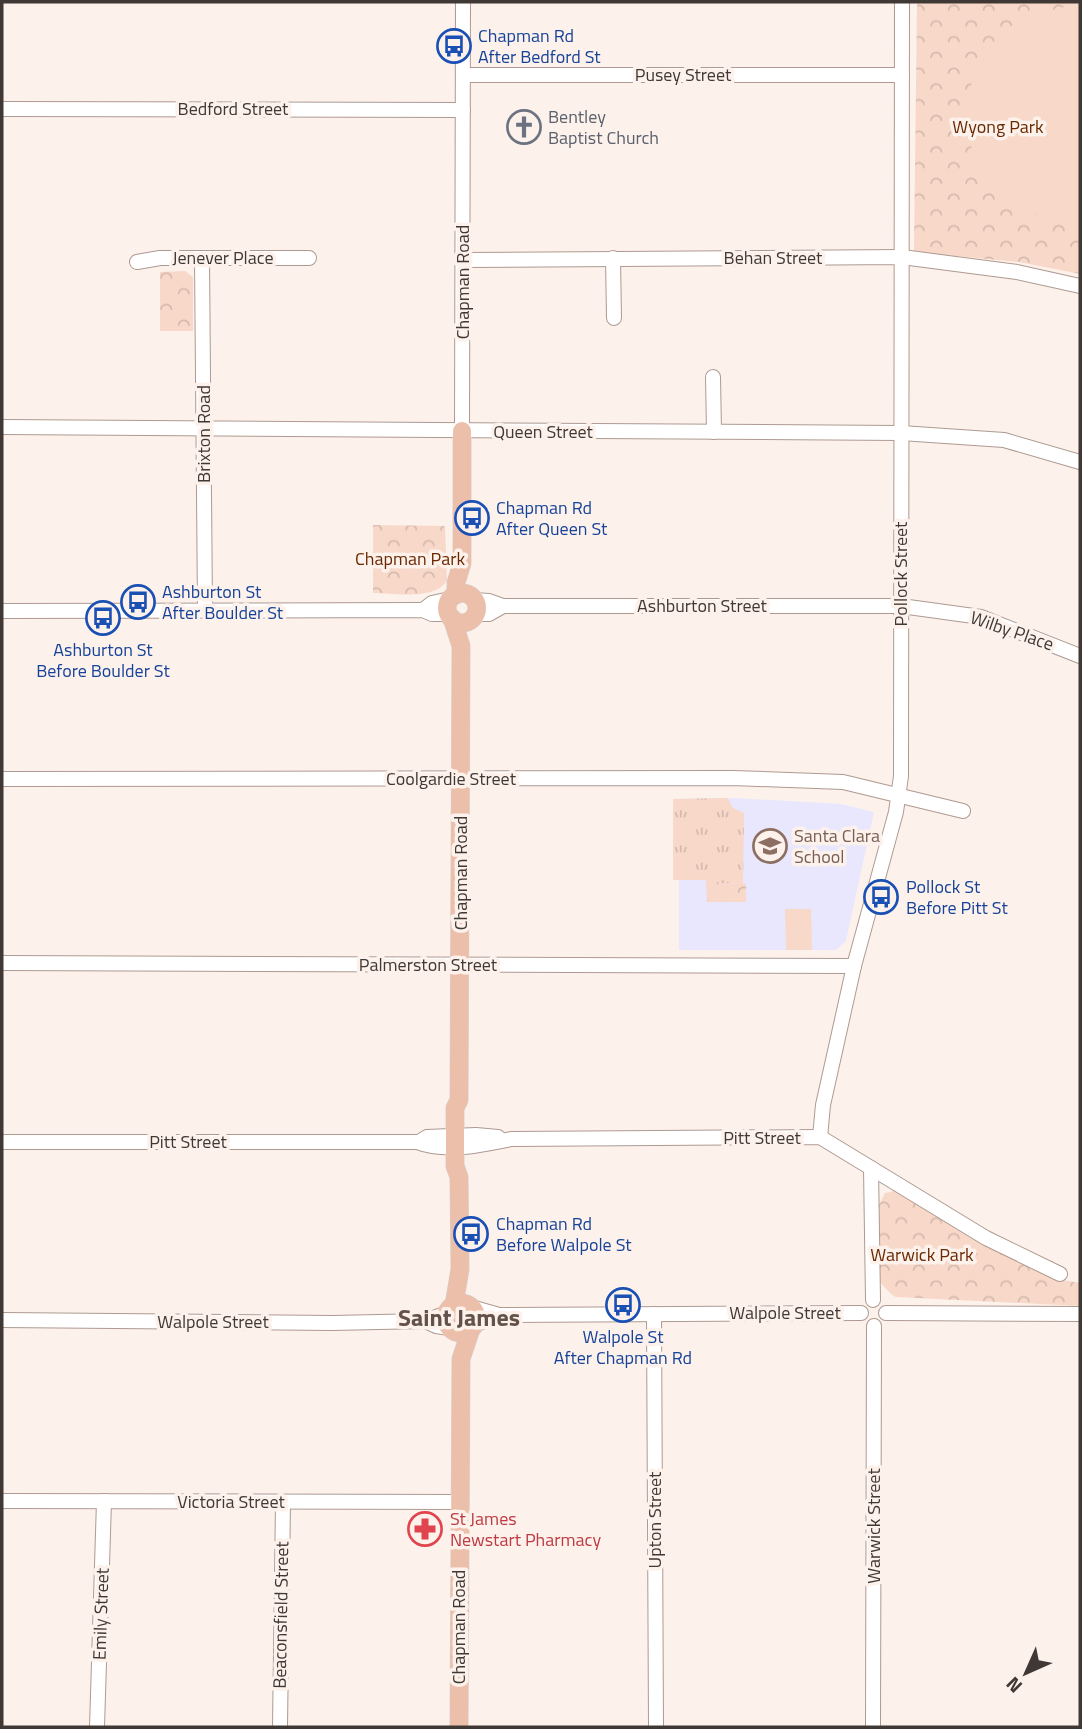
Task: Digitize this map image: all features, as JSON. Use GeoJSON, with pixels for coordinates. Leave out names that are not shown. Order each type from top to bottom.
{"type":"FeatureCollection","features":[{"type":"Feature","properties":{"kind":"main road","name":"Chapman Road"},"geometry":{"type":"LineString","coordinates":[[459,1727],[459,1177],[464,1166],[460,1141],[463,1105],[459,1100],[461,646],[467,636],[456,583],[462,563],[462,432]]}},
{"type":"Feature","properties":{"kind":"street","name":"Chapman Road"},"geometry":{"type":"LineString","coordinates":[[462,432],[463,2]]}},
{"type":"Feature","properties":{"kind":"street","name":"Pollock Street"},"geometry":{"type":"LineString","coordinates":[[820,1137],[823,1105],[855,966],[899,794],[902,734],[902,2]]}},
{"type":"Feature","properties":{"kind":"street","name":"Pusey Street"},"geometry":{"type":"LineString","coordinates":[[463,75],[902,75]]}},
{"type":"Feature","properties":{"kind":"street","name":"Bedford Street"},"geometry":{"type":"LineString","coordinates":[[2,109],[463,110]]}},
{"type":"Feature","properties":{"kind":"street","name":"Behan Street"},"geometry":{"type":"LineString","coordinates":[[463,260],[902,257],[1017,272],[1080,286]]}},
{"type":"Feature","properties":{"kind":"street","name":"Jenever Place"},"geometry":{"type":"LineString","coordinates":[[137,262],[160,258],[309,258]]}},
{"type":"Feature","properties":{"kind":"street","name":"Brixton Road"},"geometry":{"type":"LineString","coordinates":[[202,258],[205,610]]}},
{"type":"Feature","properties":{"kind":"street"},"geometry":{"type":"LineString","coordinates":[[613,258],[614,318]]}},
{"type":"Feature","properties":{"kind":"street"},"geometry":{"type":"LineString","coordinates":[[713,377],[714,432]]}},
{"type":"Feature","properties":{"kind":"street","name":"Queen Street"},"geometry":{"type":"LineString","coordinates":[[2,427],[901,433],[1004,440],[1080,462]]}},
{"type":"Feature","properties":{"kind":"street","name":"Ashburton Street"},"geometry":{"type":"LineString","coordinates":[[4,609],[423,610],[432,614],[462,607],[489,614],[503,606],[901,606]]}},
{"type":"Feature","properties":{"kind":"street","name":"Wilby Place"},"geometry":{"type":"LineString","coordinates":[[901,606],[981,617],[1080,656]]}},
{"type":"Feature","properties":{"kind":"street","name":"Coolgardie Street"},"geometry":{"type":"LineString","coordinates":[[2,779],[733,778],[843,782],[963,811]]}},
{"type":"Feature","properties":{"kind":"street","name":"Palmerston Street"},"geometry":{"type":"LineString","coordinates":[[2,963],[855,966]]}},
{"type":"Feature","properties":{"kind":"street","name":"Pitt Street"},"geometry":{"type":"LineString","coordinates":[[2,1142],[417,1142],[427,1146],[491,1136],[511,1139],[820,1137],[986,1238],[1060,1274]]}},
{"type":"Feature","properties":{"kind":"street"},"geometry":{"type":"LineString","coordinates":[[871,1168],[873,1300]]}},
{"type":"Feature","properties":{"kind":"street"},"geometry":{"type":"LineString","coordinates":[[873,1300],[883,1303],[886,1313],[883,1322],[874,1326],[864,1322],[861,1313],[863,1306],[873,1300]]}},
{"type":"Feature","properties":{"kind":"street","name":"Walpole Street"},"geometry":{"type":"LineString","coordinates":[[2,1320],[332,1323],[425,1321],[436,1326],[461,1318],[499,1315],[861,1313]]}},
{"type":"Feature","properties":{"kind":"street"},"geometry":{"type":"LineString","coordinates":[[886,1313],[1080,1314]]}},
{"type":"Feature","properties":{"kind":"street","name":"Upton Street"},"geometry":{"type":"LineString","coordinates":[[654,1314],[656,1727]]}},
{"type":"Feature","properties":{"kind":"street","name":"Warwick Street"},"geometry":{"type":"LineString","coordinates":[[873,1727],[874,1326]]}},
{"type":"Feature","properties":{"kind":"street","name":"Victoria Street"},"geometry":{"type":"LineString","coordinates":[[2,1501],[460,1502]]}},
{"type":"Feature","properties":{"kind":"street","name":"Emily Street"},"geometry":{"type":"LineString","coordinates":[[97,1727],[104,1501]]}},
{"type":"Feature","properties":{"kind":"street","name":"Beaconsfield Street"},"geometry":{"type":"LineString","coordinates":[[280,1727],[283,1502]]}},
{"type":"Feature","properties":{"kind":"shaded area","name":"Santa Clara School"},"geometry":{"type":"Polygon","coordinates":[[[734,798],[841,804],[874,812],[846,941],[836,950],[679,950],[679,880],[673,880],[673,799],[734,798]]]}},
{"type":"Feature","properties":{"kind":"green space","name":"Wyong Park"},"geometry":{"type":"Polygon","coordinates":[[[917,2],[1080,2],[1080,274],[1019,262],[914,252],[917,2]]]}},
{"type":"Feature","properties":{"kind":"green space"},"geometry":{"type":"Polygon","coordinates":[[[1064,7],[1080,8],[1080,222],[1052,220],[1027,212],[1005,198],[988,179],[975,157],[968,133],[967,106],[973,79],[992,44],[1015,24],[1064,7]]]}},
{"type":"Feature","properties":{"kind":"green space"},"geometry":{"type":"Polygon","coordinates":[[[185,271],[193,277],[193,331],[160,331],[160,272],[185,271]]]}},
{"type":"Feature","properties":{"kind":"green space","name":"Chapman Park"},"geometry":{"type":"Polygon","coordinates":[[[373,525],[445,526],[447,580],[434,591],[424,593],[373,593],[373,525]]]}},
{"type":"Feature","properties":{"kind":"green space"},"geometry":{"type":"Polygon","coordinates":[[[728,798],[733,808],[744,813],[743,884],[718,883],[718,902],[707,902],[706,880],[673,880],[673,799],[728,798]]]}},
{"type":"Feature","properties":{"kind":"green space"},"geometry":{"type":"Polygon","coordinates":[[[718,883],[746,884],[746,902],[718,902],[718,883]]]}},
{"type":"Feature","properties":{"kind":"green space"},"geometry":{"type":"Polygon","coordinates":[[[785,909],[811,909],[812,950],[786,950],[785,909]]]}},
{"type":"Feature","properties":{"kind":"green space","name":"Warwick Park"},"geometry":{"type":"Polygon","coordinates":[[[894,1191],[1051,1278],[1080,1283],[1080,1306],[896,1297],[891,1294],[878,1280],[879,1205],[885,1193],[894,1191]]]}},
{"type":"Feature","properties":{"kind":"place","name":"Chapman Rd After Bedford St"},"geometry":{"type":"Point","coordinates":[454,46]}},
{"type":"Feature","properties":{"kind":"place","name":"Bentley Baptist Church"},"geometry":{"type":"Point","coordinates":[524,127]}},
{"type":"Feature","properties":{"kind":"place","name":"Chapman Rd After Queen St"},"geometry":{"type":"Point","coordinates":[472,518]}},
{"type":"Feature","properties":{"kind":"place","name":"Ashburton St After Boulder St"},"geometry":{"type":"Point","coordinates":[138,602]}},
{"type":"Feature","properties":{"kind":"place","name":"Ashburton St Before Boulder St"},"geometry":{"type":"Point","coordinates":[103,618]}},
{"type":"Feature","properties":{"kind":"place","name":"Santa Clara School"},"geometry":{"type":"Point","coordinates":[770,846]}},
{"type":"Feature","properties":{"kind":"place","name":"Pollock St Before Pitt St"},"geometry":{"type":"Point","coordinates":[881,897]}},
{"type":"Feature","properties":{"kind":"place","name":"Chapman Rd Before Walpole St"},"geometry":{"type":"Point","coordinates":[471,1234]}},
{"type":"Feature","properties":{"kind":"place","name":"Walpole St After Chapman Rd"},"geometry":{"type":"Point","coordinates":[623,1305]}},
{"type":"Feature","properties":{"kind":"place","name":"St James Newstart Pharmacy"},"geometry":{"type":"Point","coordinates":[425,1529]}},
{"type":"Feature","properties":{"kind":"district","name":"Saint James"},"geometry":{"type":"Point","coordinates":[459,1318]}}]}
